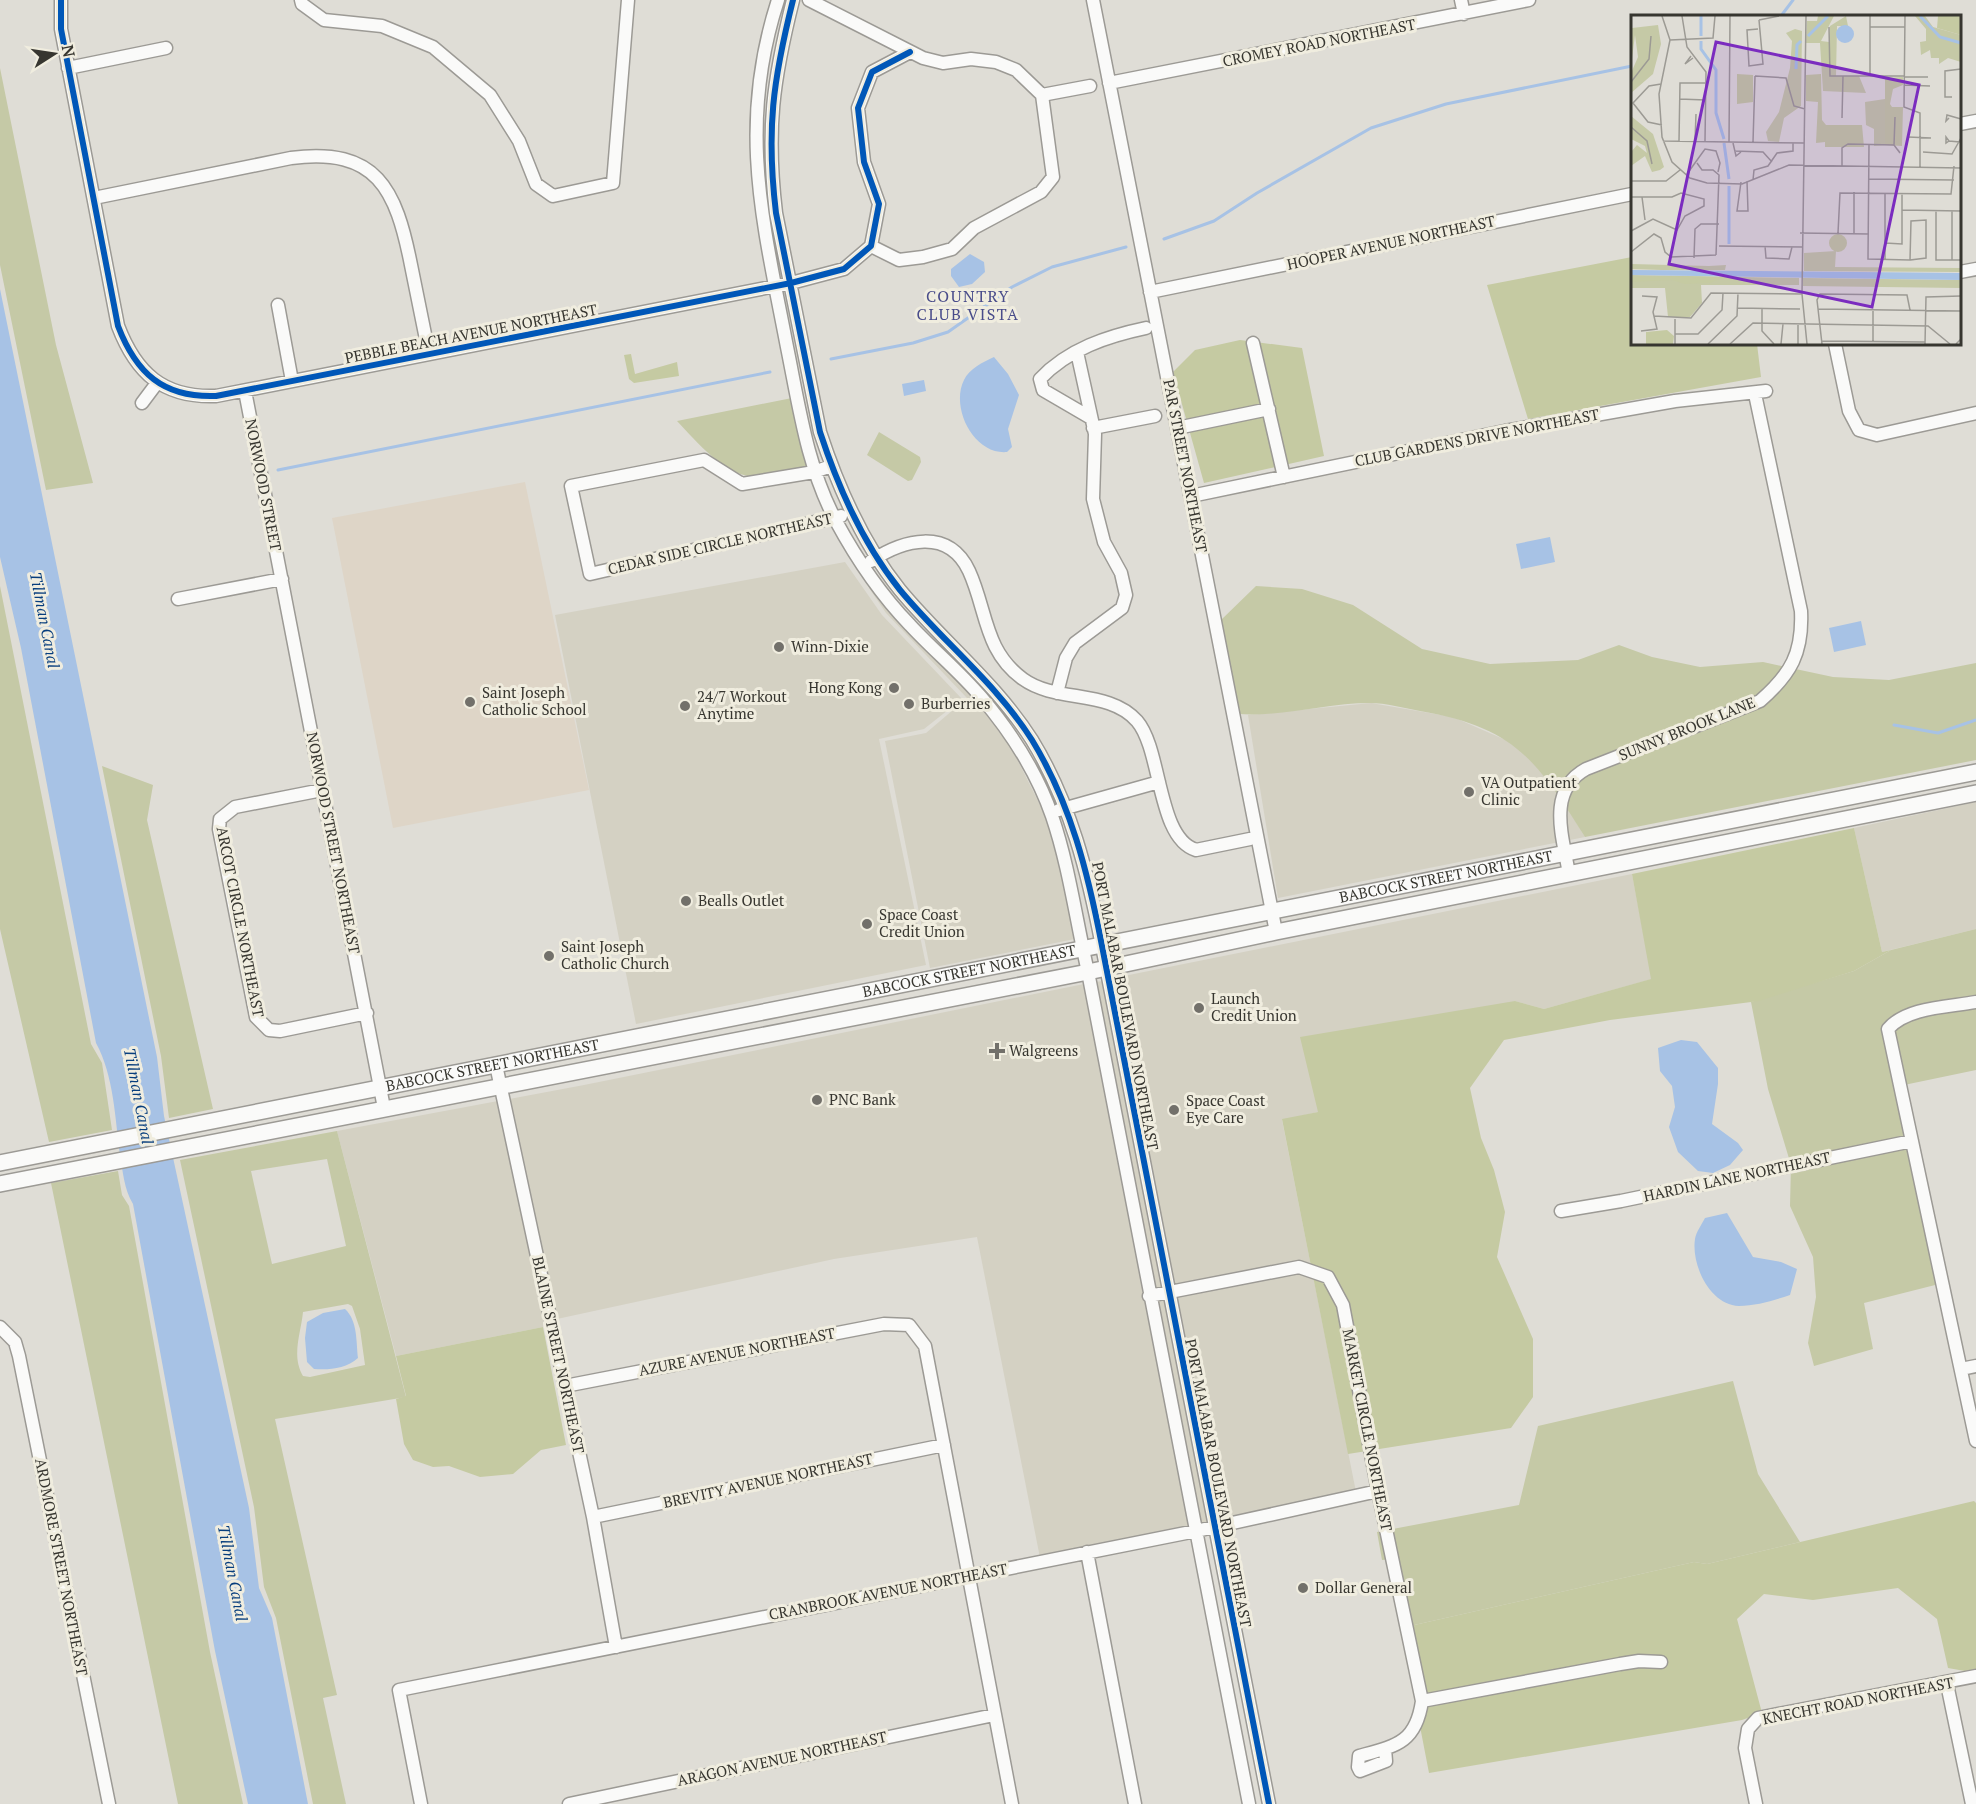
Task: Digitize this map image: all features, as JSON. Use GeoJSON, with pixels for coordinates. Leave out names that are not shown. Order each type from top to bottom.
{"type":"FeatureCollection","features":[{"type":"Feature","properties":{"kind":"main road","name":"BABCOCK STREET NORTHEAST"},"geometry":{"type":"LineString","coordinates":[[0,1163],[1976,772]]}},
{"type":"Feature","properties":{"kind":"main road","name":"BABCOCK STREET NORTHEAST"},"geometry":{"type":"LineString","coordinates":[[0,1184],[1088,972],[1276,932],[1976,794]]}},
{"type":"Feature","properties":{"kind":"main road"},"geometry":{"type":"LineString","coordinates":[[1790,808],[1795,829]]}},
{"type":"Feature","properties":{"kind":"main road"},"geometry":{"type":"LineString","coordinates":[[241,1115],[245,1135]]}},
{"type":"Feature","properties":{"kind":"street"},"geometry":{"type":"LineString","coordinates":[[61,0],[61,29],[118,326],[129,353],[157,383],[141,403]]}},
{"type":"Feature","properties":{"kind":"street"},"geometry":{"type":"LineString","coordinates":[[301,0],[302,4],[324,20],[382,27],[433,47],[490,95],[519,141],[536,184],[553,196],[613,183],[628,0]]}},
{"type":"Feature","properties":{"kind":"street","name":"PORT MALABAR BOULEVARD NORTHEAST"},"geometry":{"type":"LineString","coordinates":[[778,0],[762,61],[755,139],[762,215],[814,472],[835,519],[863,566],[909,624],[986,704],[1018,748],[1051,813],[1061,845],[1088,972],[1249,1804]]}},
{"type":"Feature","properties":{"kind":"street","name":"PORT MALABAR BOULEVARD NORTHEAST"},"geometry":{"type":"LineString","coordinates":[[793,0],[777,63],[770,139],[776,213],[818,422],[831,466],[851,511],[877,557],[923,616],[994,688],[1032,740],[1066,807],[1087,869],[1269,1804]]}},
{"type":"Feature","properties":{"kind":"street"},"geometry":{"type":"LineString","coordinates":[[809,0],[910,52],[943,63],[971,59],[996,62],[1016,70],[1042,95],[1053,177],[1041,192],[974,228],[952,249],[898,260],[871,246],[879,204],[864,162],[858,108],[873,72],[910,52]]}},
{"type":"Feature","properties":{"kind":"street","name":"PAR STREET NORTHEAST"},"geometry":{"type":"LineString","coordinates":[[1093,0],[1276,932]]}},
{"type":"Feature","properties":{"kind":"street"},"geometry":{"type":"LineString","coordinates":[[1461,0],[1464,14]]}},
{"type":"Feature","properties":{"kind":"street","name":"CROMEY ROAD NORTHEAST"},"geometry":{"type":"LineString","coordinates":[[1109,83],[1529,0]]}},
{"type":"Feature","properties":{"kind":"street"},"geometry":{"type":"LineString","coordinates":[[68,68],[166,48]]}},
{"type":"Feature","properties":{"kind":"street"},"geometry":{"type":"LineString","coordinates":[[1042,95],[1090,86]]}},
{"type":"Feature","properties":{"kind":"street"},"geometry":{"type":"LineString","coordinates":[[1961,124],[1976,121]]}},
{"type":"Feature","properties":{"kind":"street"},"geometry":{"type":"LineString","coordinates":[[94,198],[291,158],[321,154],[345,158],[370,171],[394,198],[403,221],[429,354]]}},
{"type":"Feature","properties":{"kind":"street","name":"HOOPER AVENUE NORTHEAST"},"geometry":{"type":"LineString","coordinates":[[1150,292],[1631,194]]}},
{"type":"Feature","properties":{"kind":"street","name":"PEBBLE BEACH AVENUE NORTHEAST"},"geometry":{"type":"LineString","coordinates":[[157,383],[196,397],[245,391],[790,283],[844,269],[871,246]]}},
{"type":"Feature","properties":{"kind":"street"},"geometry":{"type":"LineString","coordinates":[[1961,272],[1976,269]]}},
{"type":"Feature","properties":{"kind":"street"},"geometry":{"type":"LineString","coordinates":[[278,305],[292,381]]}},
{"type":"Feature","properties":{"kind":"street"},"geometry":{"type":"LineString","coordinates":[[1146,328],[1102,338],[1046,372],[1040,379],[1040,384],[1043,390],[1092,423],[1155,416]]}},
{"type":"Feature","properties":{"kind":"street"},"geometry":{"type":"LineString","coordinates":[[1254,343],[1284,477]]}},
{"type":"Feature","properties":{"kind":"street"},"geometry":{"type":"LineString","coordinates":[[1835,345],[1849,411],[1859,430],[1877,435],[1976,413]]}},
{"type":"Feature","properties":{"kind":"street"},"geometry":{"type":"LineString","coordinates":[[1057,693],[1066,658],[1076,643],[1122,608],[1126,600],[1126,586],[1104,542],[1093,498],[1092,423],[1077,352]]}},
{"type":"Feature","properties":{"kind":"street","name":"NORWOOD STREET"},"geometry":{"type":"LineString","coordinates":[[245,391],[282,579]]}},
{"type":"Feature","properties":{"kind":"street","name":"CLUB GARDENS DRIVE NORTHEAST"},"geometry":{"type":"LineString","coordinates":[[1191,496],[1517,429],[1675,401],[1760,392]]}},
{"type":"Feature","properties":{"kind":"street","name":"SUNNY BROOK LANE"},"geometry":{"type":"LineString","coordinates":[[1569,874],[1559,812],[1564,790],[1577,774],[1760,701],[1780,683],[1797,656],[1802,635],[1801,611],[1760,392]]}},
{"type":"Feature","properties":{"kind":"street"},"geometry":{"type":"LineString","coordinates":[[1177,428],[1269,409]]}},
{"type":"Feature","properties":{"kind":"street","name":"CEDAR SIDE CIRCLE NORTHEAST"},"geometry":{"type":"LineString","coordinates":[[831,466],[814,472],[742,484],[704,460],[571,486],[590,574],[835,519],[851,511]]}},
{"type":"Feature","properties":{"kind":"street"},"geometry":{"type":"LineString","coordinates":[[863,566],[909,542],[926,541],[940,544],[950,550],[969,572],[988,634],[1000,658],[1024,680],[1057,693],[1116,706],[1136,720],[1150,748],[1158,782],[1177,835],[1188,847],[1196,850],[1250,839]]}},
{"type":"Feature","properties":{"kind":"street"},"geometry":{"type":"LineString","coordinates":[[178,599],[282,579]]}},
{"type":"Feature","properties":{"kind":"street","name":"NORWOOD STREET NORTHEAST"},"geometry":{"type":"LineString","coordinates":[[282,579],[384,1108]]}},
{"type":"Feature","properties":{"kind":"street"},"geometry":{"type":"LineString","coordinates":[[1051,813],[1158,782]]}},
{"type":"Feature","properties":{"kind":"street","name":"ARCOT CIRCLE NORTHEAST"},"geometry":{"type":"LineString","coordinates":[[322,790],[235,807],[220,819],[219,829],[254,1006],[261,1024],[269,1030],[280,1031],[367,1013]]}},
{"type":"Feature","properties":{"kind":"street"},"geometry":{"type":"LineString","coordinates":[[1976,1002],[1916,1013],[1894,1021],[1888,1029],[1976,1441]]}},
{"type":"Feature","properties":{"kind":"street","name":"BLAINE STREET NORTHEAST"},"geometry":{"type":"LineString","coordinates":[[496,1065],[566,1386],[593,1517],[616,1647]]}},
{"type":"Feature","properties":{"kind":"street","name":"HARDIN LANE NORTHEAST"},"geometry":{"type":"LineString","coordinates":[[1561,1211],[1621,1202],[1912,1141]]}},
{"type":"Feature","properties":{"kind":"street","name":"MARKET CIRCLE NORTHEAST"},"geometry":{"type":"LineString","coordinates":[[1149,1296],[1299,1267],[1328,1276],[1343,1305],[1378,1491],[1422,1701],[1417,1727],[1404,1741],[1385,1749]]}},
{"type":"Feature","properties":{"kind":"street","name":"AZURE AVENUE NORTHEAST"},"geometry":{"type":"LineString","coordinates":[[566,1386],[884,1324],[909,1325],[925,1346],[944,1445]]}},
{"type":"Feature","properties":{"kind":"street","name":"ARDMORE STREET NORTHEAST"},"geometry":{"type":"LineString","coordinates":[[4,1330],[15,1342],[19,1356],[109,1804]]}},
{"type":"Feature","properties":{"kind":"street"},"geometry":{"type":"LineString","coordinates":[[1961,1369],[1976,1366]]}},
{"type":"Feature","properties":{"kind":"street"},"geometry":{"type":"LineString","coordinates":[[944,1445],[1012,1804]]}},
{"type":"Feature","properties":{"kind":"street","name":"BREVITY AVENUE NORTHEAST"},"geometry":{"type":"LineString","coordinates":[[593,1517],[944,1445]]}},
{"type":"Feature","properties":{"kind":"street","name":"CRANBROOK AVENUE NORTHEAST"},"geometry":{"type":"LineString","coordinates":[[421,1804],[399,1690],[1196,1531],[1378,1491]]}},
{"type":"Feature","properties":{"kind":"street"},"geometry":{"type":"LineString","coordinates":[[1087,1552],[1136,1804]]}},
{"type":"Feature","properties":{"kind":"street"},"geometry":{"type":"LineString","coordinates":[[1422,1701],[1639,1660],[1661,1662]]}},
{"type":"Feature","properties":{"kind":"street","name":"KNECHT ROAD NORTHEAST"},"geometry":{"type":"LineString","coordinates":[[1756,1804],[1745,1748],[1748,1729],[1758,1718],[1947,1684],[1976,1676]]}},
{"type":"Feature","properties":{"kind":"street"},"geometry":{"type":"LineString","coordinates":[[1947,1684],[1972,1804]]}},
{"type":"Feature","properties":{"kind":"street","name":"ARAGON AVENUE NORTHEAST"},"geometry":{"type":"LineString","coordinates":[[569,1804],[994,1715]]}},
{"type":"Feature","properties":{"kind":"street"},"geometry":{"type":"LineString","coordinates":[[1244,1778],[1263,1774]]}},
{"type":"Feature","properties":{"kind":"shaded area","name":"Saint Joseph Catholic School"},"geometry":{"type":"Polygon","coordinates":[[[525,482],[589,790],[393,828],[332,518],[525,482]]]}},
{"type":"Feature","properties":{"kind":"shaded area"},"geometry":{"type":"Polygon","coordinates":[[[845,562],[882,615],[962,699],[924,729],[879,739],[926,965],[636,1024],[555,615],[845,562]]]}},
{"type":"Feature","properties":{"kind":"shaded area"},"geometry":{"type":"Polygon","coordinates":[[[872,587],[976,700],[1013,751],[1045,815],[1056,846],[1075,939],[930,968],[885,741],[926,733],[967,698],[886,613],[869,588],[872,587]]]}},
{"type":"Feature","properties":{"kind":"shaded area"},"geometry":{"type":"Polygon","coordinates":[[[1371,703],[1453,717],[1508,741],[1533,760],[1559,794],[1585,837],[1278,898],[1248,715],[1371,703]]]}},
{"type":"Feature","properties":{"kind":"shaded area"},"geometry":{"type":"Polygon","coordinates":[[[1976,802],[1976,929],[1882,952],[1854,828],[1976,802]]]}},
{"type":"Feature","properties":{"kind":"shaded area"},"geometry":{"type":"Polygon","coordinates":[[[1632,874],[1652,979],[1544,1009],[1515,1001],[1318,1112],[1282,1120],[1358,1502],[1221,1531],[1114,978],[1632,874]]]}},
{"type":"Feature","properties":{"kind":"shaded area"},"geometry":{"type":"Polygon","coordinates":[[[1103,981],[1210,1533],[1202,1534],[1095,982],[1103,981]]]}},
{"type":"Feature","properties":{"kind":"shaded area"},"geometry":{"type":"Polygon","coordinates":[[[1084,984],[1191,1537],[1042,1568],[977,1237],[834,1259],[543,1322],[543,1327],[396,1356],[337,1131],[584,1085],[1084,984]]]}},
{"type":"Feature","properties":{"kind":"green space"},"geometry":{"type":"Polygon","coordinates":[[[0,68],[56,345],[93,483],[46,490],[0,265],[0,68]]]}},
{"type":"Feature","properties":{"kind":"green space"},"geometry":{"type":"Polygon","coordinates":[[[1631,257],[1631,345],[1757,345],[1761,377],[1528,419],[1487,285],[1631,257]]]}},
{"type":"Feature","properties":{"kind":"green space"},"geometry":{"type":"Polygon","coordinates":[[[1240,340],[1302,348],[1324,456],[1204,483],[1173,372],[1195,350],[1240,340]]]}},
{"type":"Feature","properties":{"kind":"green space"},"geometry":{"type":"Polygon","coordinates":[[[631,354],[635,374],[677,362],[679,376],[634,383],[629,379],[624,355],[631,354]]]}},
{"type":"Feature","properties":{"kind":"green space"},"geometry":{"type":"Polygon","coordinates":[[[792,398],[807,468],[778,475],[749,476],[725,466],[677,421],[792,398]]]}},
{"type":"Feature","properties":{"kind":"green space"},"geometry":{"type":"Polygon","coordinates":[[[879,432],[920,457],[921,462],[912,480],[908,481],[867,455],[879,432]]]}},
{"type":"Feature","properties":{"kind":"green space"},"geometry":{"type":"Polygon","coordinates":[[[0,586],[91,1044],[102,1063],[112,1130],[49,1142],[0,929],[0,586]]]}},
{"type":"Feature","properties":{"kind":"green space"},"geometry":{"type":"Polygon","coordinates":[[[1256,586],[1302,589],[1353,605],[1422,649],[1490,664],[1578,660],[1619,645],[1652,657],[1700,667],[1763,662],[1833,677],[1889,680],[1976,663],[1976,760],[1585,837],[1552,787],[1520,751],[1479,727],[1452,718],[1376,703],[1337,705],[1272,714],[1239,714],[1221,620],[1256,586]]]}},
{"type":"Feature","properties":{"kind":"green space"},"geometry":{"type":"Polygon","coordinates":[[[102,766],[153,785],[147,820],[213,1109],[169,1118],[161,1056],[102,766]]]}},
{"type":"Feature","properties":{"kind":"green space"},"geometry":{"type":"Polygon","coordinates":[[[1854,828],[1882,952],[1891,950],[1854,971],[1759,1001],[1610,1020],[1504,1040],[1470,1088],[1481,1138],[1494,1170],[1505,1212],[1497,1257],[1533,1339],[1533,1397],[1511,1428],[1348,1454],[1282,1119],[1318,1112],[1300,1037],[1515,1001],[1544,1009],[1651,979],[1632,874],[1854,828]]]}},
{"type":"Feature","properties":{"kind":"green space"},"geometry":{"type":"Polygon","coordinates":[[[1976,929],[1976,1070],[1904,1085],[1943,1283],[1864,1303],[1873,1349],[1814,1366],[1808,1343],[1816,1297],[1813,1257],[1790,1206],[1791,1165],[1768,1089],[1751,1002],[1854,971],[1891,950],[1976,929]]]}},
{"type":"Feature","properties":{"kind":"green space"},"geometry":{"type":"Polygon","coordinates":[[[337,1131],[406,1397],[275,1419],[337,1695],[323,1698],[346,1804],[313,1804],[276,1618],[264,1587],[254,1507],[180,1160],[337,1131]],[[327,1159],[251,1171],[272,1264],[346,1246],[327,1159]],[[348,1304],[303,1312],[297,1352],[299,1368],[303,1376],[310,1377],[365,1365],[360,1329],[352,1306],[348,1304]]]}},
{"type":"Feature","properties":{"kind":"green space"},"geometry":{"type":"Polygon","coordinates":[[[118,1171],[122,1195],[129,1206],[210,1652],[243,1804],[178,1804],[51,1183],[118,1171]]]}},
{"type":"Feature","properties":{"kind":"green space"},"geometry":{"type":"Polygon","coordinates":[[[543,1327],[566,1445],[541,1450],[513,1474],[480,1477],[449,1466],[433,1467],[413,1460],[404,1444],[396,1399],[406,1396],[396,1356],[543,1327]]]}},
{"type":"Feature","properties":{"kind":"green space"},"geometry":{"type":"Polygon","coordinates":[[[1733,1381],[1758,1474],[1800,1542],[1707,1564],[1694,1562],[1401,1628],[1393,1559],[1382,1560],[1377,1532],[1519,1505],[1538,1426],[1733,1381]]]}},
{"type":"Feature","properties":{"kind":"green space"},"geometry":{"type":"Polygon","coordinates":[[[1974,1501],[1976,1503],[1976,1673],[1948,1668],[1937,1619],[1898,1588],[1813,1600],[1764,1594],[1737,1619],[1762,1713],[1742,1720],[1429,1773],[1401,1628],[1694,1562],[1707,1564],[1974,1501]]]}},
{"type":"Feature","properties":{"kind":"water"},"geometry":{"type":"Polygon","coordinates":[[[970,254],[984,262],[985,272],[972,284],[959,287],[951,276],[951,269],[970,254]]]}},
{"type":"Feature","properties":{"kind":"water","name":"Tillman Canal"},"geometry":{"type":"Polygon","coordinates":[[[0,289],[157,1057],[164,1116],[249,1508],[259,1588],[272,1618],[308,1804],[248,1804],[215,1651],[133,1204],[123,1174],[110,1083],[96,1043],[21,648],[0,557],[0,289]]]}},
{"type":"Feature","properties":{"kind":"water"},"geometry":{"type":"Polygon","coordinates":[[[994,357],[1008,374],[1019,395],[1008,429],[1012,447],[1007,452],[995,451],[984,446],[975,438],[968,428],[960,403],[960,391],[966,376],[977,366],[994,357]]]}},
{"type":"Feature","properties":{"kind":"water"},"geometry":{"type":"Polygon","coordinates":[[[924,380],[926,391],[904,396],[902,384],[924,380]]]}},
{"type":"Feature","properties":{"kind":"water"},"geometry":{"type":"Polygon","coordinates":[[[1550,537],[1555,562],[1521,569],[1516,544],[1550,537]]]}},
{"type":"Feature","properties":{"kind":"water"},"geometry":{"type":"Polygon","coordinates":[[[1861,621],[1866,645],[1834,652],[1829,628],[1861,621]]]}},
{"type":"Feature","properties":{"kind":"water"},"geometry":{"type":"Polygon","coordinates":[[[1681,1040],[1697,1042],[1718,1068],[1712,1124],[1738,1143],[1743,1150],[1730,1165],[1713,1173],[1698,1171],[1678,1152],[1669,1127],[1675,1107],[1672,1086],[1660,1071],[1658,1048],[1681,1040]]]}},
{"type":"Feature","properties":{"kind":"water"},"geometry":{"type":"Polygon","coordinates":[[[1727,1213],[1753,1257],[1781,1262],[1797,1269],[1790,1295],[1759,1304],[1739,1306],[1719,1299],[1711,1291],[1696,1260],[1695,1239],[1705,1218],[1727,1213]]]}},
{"type":"Feature","properties":{"kind":"water"},"geometry":{"type":"Polygon","coordinates":[[[345,1309],[354,1326],[358,1358],[337,1368],[314,1369],[307,1362],[305,1338],[307,1322],[323,1313],[345,1309]]]}},
{"type":"Feature","properties":{"kind":"waterway"},"geometry":{"type":"LineString","coordinates":[[1782,15],[1793,0]]}},
{"type":"Feature","properties":{"kind":"waterway"},"geometry":{"type":"LineString","coordinates":[[1164,239],[1214,221],[1257,193],[1371,128],[1446,104],[1631,66]]}},
{"type":"Feature","properties":{"kind":"waterway"},"geometry":{"type":"LineString","coordinates":[[831,359],[913,343],[948,332],[1012,287],[1052,267],[1126,247]]}},
{"type":"Feature","properties":{"kind":"waterway"},"geometry":{"type":"LineString","coordinates":[[278,470],[770,372]]}},
{"type":"Feature","properties":{"kind":"waterway"},"geometry":{"type":"LineString","coordinates":[[1894,725],[1938,733],[1976,720]]}},
{"type":"Feature","properties":{"kind":"cycle path"},"geometry":{"type":"LineString","coordinates":[[61,0],[61,29],[118,326],[133,357],[154,379],[181,393],[197,395],[216,396],[791,283],[844,269],[871,246],[879,204],[864,162],[858,108],[872,72],[910,52]]}},
{"type":"Feature","properties":{"kind":"cycle path"},"geometry":{"type":"LineString","coordinates":[[793,0],[780,55],[773,105],[773,183],[776,213],[820,432],[843,494],[874,554],[916,609],[1002,699],[1017,719],[1046,764],[1068,814],[1097,919],[1269,1804]]}},
{"type":"Feature","properties":{"kind":"place","name":"Winn-Dixie"},"geometry":{"type":"Point","coordinates":[779,647]}},
{"type":"Feature","properties":{"kind":"place","name":"Hong Kong"},"geometry":{"type":"Point","coordinates":[894,688]}},
{"type":"Feature","properties":{"kind":"place","name":"Saint Joseph Catholic School"},"geometry":{"type":"Point","coordinates":[470,702]}},
{"type":"Feature","properties":{"kind":"place","name":"Burberries"},"geometry":{"type":"Point","coordinates":[909,704]}},
{"type":"Feature","properties":{"kind":"place","name":"24/7 Workout Anytime"},"geometry":{"type":"Point","coordinates":[685,706]}},
{"type":"Feature","properties":{"kind":"place","name":"VA Outpatient Clinic"},"geometry":{"type":"Point","coordinates":[1469,792]}},
{"type":"Feature","properties":{"kind":"place","name":"Bealls Outlet"},"geometry":{"type":"Point","coordinates":[686,901]}},
{"type":"Feature","properties":{"kind":"place","name":"Space Coast Credit Union"},"geometry":{"type":"Point","coordinates":[867,924]}},
{"type":"Feature","properties":{"kind":"place","name":"Saint Joseph Catholic Church"},"geometry":{"type":"Point","coordinates":[549,956]}},
{"type":"Feature","properties":{"kind":"place","name":"Launch Credit Union"},"geometry":{"type":"Point","coordinates":[1199,1008]}},
{"type":"Feature","properties":{"kind":"place","name":"Walgreens"},"geometry":{"type":"Point","coordinates":[997,1051]}},
{"type":"Feature","properties":{"kind":"place","name":"PNC Bank"},"geometry":{"type":"Point","coordinates":[817,1100]}},
{"type":"Feature","properties":{"kind":"place","name":"Space Coast Eye Care"},"geometry":{"type":"Point","coordinates":[1174,1110]}},
{"type":"Feature","properties":{"kind":"place","name":"Dollar General"},"geometry":{"type":"Point","coordinates":[1303,1588]}},
{"type":"Feature","properties":{"kind":"district","name":"COUNTRY CLUB VISTA"},"geometry":{"type":"Point","coordinates":[968,305]}}]}
